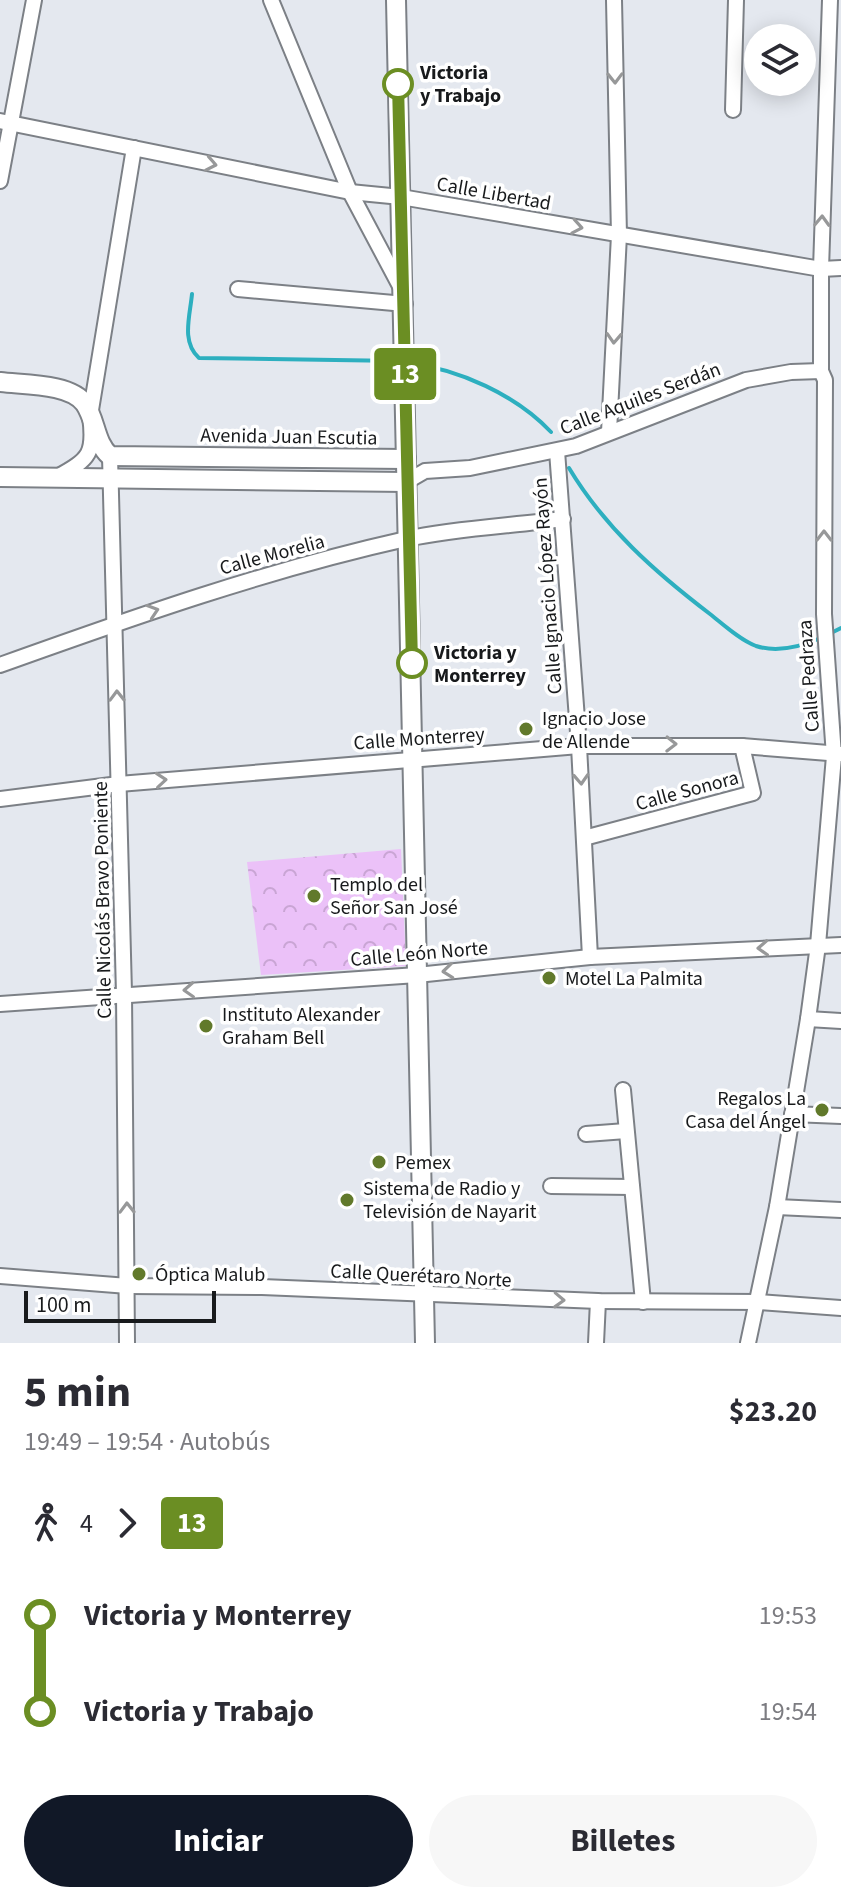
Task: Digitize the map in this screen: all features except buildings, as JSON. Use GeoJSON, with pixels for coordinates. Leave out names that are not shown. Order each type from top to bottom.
{"type":"FeatureCollection","features":[{"type":"Feature","properties":{"kind":"main road"},"geometry":{"type":"LineString","coordinates":[[396,0],[405,300],[406,482],[425,1343]]}},
{"type":"Feature","properties":{"kind":"main road"},"geometry":{"type":"LineString","coordinates":[[0,382],[66,392],[86,404],[110,456]]}},
{"type":"Feature","properties":{"kind":"main road","name":"Avenida Juan Escutia"},"geometry":{"type":"LineString","coordinates":[[110,456],[406,459]]}},
{"type":"Feature","properties":{"kind":"main road"},"geometry":{"type":"LineString","coordinates":[[0,477],[406,482]]}},
{"type":"Feature","properties":{"kind":"street"},"geometry":{"type":"LineString","coordinates":[[0,181],[5,122],[34,0]]}},
{"type":"Feature","properties":{"kind":"street"},"geometry":{"type":"LineString","coordinates":[[271,0],[350,192],[405,300]]}},
{"type":"Feature","properties":{"kind":"street"},"geometry":{"type":"LineString","coordinates":[[609,432],[619,235],[614,0]]}},
{"type":"Feature","properties":{"kind":"street"},"geometry":{"type":"LineString","coordinates":[[733,110],[736,0]]}},
{"type":"Feature","properties":{"kind":"street","name":"Calle Pedraza"},"geometry":{"type":"LineString","coordinates":[[748,1343],[777,1207],[808,1019],[839,753],[824,614],[821,269],[830,0]]}},
{"type":"Feature","properties":{"kind":"street","name":"Calle Libertad"},"geometry":{"type":"LineString","coordinates":[[5,122],[350,192],[401,197],[821,269],[841,268]]}},
{"type":"Feature","properties":{"kind":"street"},"geometry":{"type":"LineString","coordinates":[[57,477],[89,455],[94,442],[90,416],[134,148]]}},
{"type":"Feature","properties":{"kind":"street"},"geometry":{"type":"LineString","coordinates":[[238,289],[405,300]]}},
{"type":"Feature","properties":{"kind":"street","name":"Calle Aquiles Serdán"},"geometry":{"type":"LineString","coordinates":[[425,471],[470,468],[557,451],[746,380],[791,372],[823,376],[841,383]]}},
{"type":"Feature","properties":{"kind":"street","name":"Calle Ignacio López Rayón"},"geometry":{"type":"LineString","coordinates":[[557,451],[579,746],[590,957]]}},
{"type":"Feature","properties":{"kind":"street","name":"Calle Nicolás Bravo Poniente"},"geometry":{"type":"LineString","coordinates":[[110,456],[124,993],[127,1343]]}},
{"type":"Feature","properties":{"kind":"street"},"geometry":{"type":"LineString","coordinates":[[406,459],[425,471],[406,482]]}},
{"type":"Feature","properties":{"kind":"street","name":"Calle Morelia"},"geometry":{"type":"LineString","coordinates":[[0,665],[235,584],[409,538],[562,512]]}},
{"type":"Feature","properties":{"kind":"street","name":"Calle Monterrey"},"geometry":{"type":"LineString","coordinates":[[0,799],[119,784],[579,746],[742,746],[839,753]]}},
{"type":"Feature","properties":{"kind":"street","name":"Calle Sonora"},"geometry":{"type":"LineString","coordinates":[[584,838],[753,793],[742,746]]}},
{"type":"Feature","properties":{"kind":"street","name":"Calle León Norte"},"geometry":{"type":"LineString","coordinates":[[0,1004],[417,975],[590,957],[841,945]]}},
{"type":"Feature","properties":{"kind":"street"},"geometry":{"type":"LineString","coordinates":[[808,1019],[841,1021]]}},
{"type":"Feature","properties":{"kind":"street"},"geometry":{"type":"LineString","coordinates":[[623,1090],[643,1302]]}},
{"type":"Feature","properties":{"kind":"street"},"geometry":{"type":"LineString","coordinates":[[792,1114],[841,1116]]}},
{"type":"Feature","properties":{"kind":"street"},"geometry":{"type":"LineString","coordinates":[[586,1134],[626,1131]]}},
{"type":"Feature","properties":{"kind":"street"},"geometry":{"type":"LineString","coordinates":[[551,1186],[632,1187]]}},
{"type":"Feature","properties":{"kind":"street"},"geometry":{"type":"LineString","coordinates":[[777,1207],[841,1210]]}},
{"type":"Feature","properties":{"kind":"street","name":"Calle Querétaro Norte"},"geometry":{"type":"LineString","coordinates":[[0,1276],[128,1286],[262,1287],[598,1301],[759,1302],[841,1308]]}},
{"type":"Feature","properties":{"kind":"street"},"geometry":{"type":"LineString","coordinates":[[596,1343],[598,1301]]}},
{"type":"Feature","properties":{"kind":"green space"},"geometry":{"type":"Polygon","coordinates":[[[401,849],[406,966],[261,975],[247,862],[401,849]]]}},
{"type":"Feature","properties":{"kind":"waterway"},"geometry":{"type":"LineString","coordinates":[[192,294],[188,337],[193,352],[199,358],[400,361]]}},
{"type":"Feature","properties":{"kind":"waterway"},"geometry":{"type":"LineString","coordinates":[[408,363],[447,371],[486,386],[521,406],[551,432]]}},
{"type":"Feature","properties":{"kind":"waterway"},"geometry":{"type":"LineString","coordinates":[[569,468],[598,510],[632,548],[738,636],[756,646],[773,649],[799,646],[823,637]]}},
{"type":"Feature","properties":{"kind":"waterway"},"geometry":{"type":"LineString","coordinates":[[831,633],[841,628]]}},
{"type":"Feature","properties":{"kind":"bus line","name":"13"},"geometry":{"type":"LineString","coordinates":[[398,84],[412,663]]}},
{"type":"Feature","properties":{"kind":"place","name":"Victoria y Trabajo"},"geometry":{"type":"Point","coordinates":[398,84]}},
{"type":"Feature","properties":{"kind":"place","name":"Victoria y Monterrey"},"geometry":{"type":"Point","coordinates":[412,663]}},
{"type":"Feature","properties":{"kind":"place","name":"Ignacio Jose de Allende"},"geometry":{"type":"Point","coordinates":[526,729]}},
{"type":"Feature","properties":{"kind":"place","name":"Templo del Señor San José"},"geometry":{"type":"Point","coordinates":[314,896]}},
{"type":"Feature","properties":{"kind":"place","name":"Motel La Palmita"},"geometry":{"type":"Point","coordinates":[549,978]}},
{"type":"Feature","properties":{"kind":"place","name":"Instituto Alexander Graham Bell"},"geometry":{"type":"Point","coordinates":[206,1026]}},
{"type":"Feature","properties":{"kind":"place","name":"Regalos La Casa del Ángel"},"geometry":{"type":"Point","coordinates":[822,1110]}},
{"type":"Feature","properties":{"kind":"place","name":"Pemex"},"geometry":{"type":"Point","coordinates":[379,1162]}},
{"type":"Feature","properties":{"kind":"place","name":"Sistema de Radio y Televisión de Nayarit"},"geometry":{"type":"Point","coordinates":[347,1200]}},
{"type":"Feature","properties":{"kind":"place","name":"Óptica Malub"},"geometry":{"type":"Point","coordinates":[139,1274]}}]}
